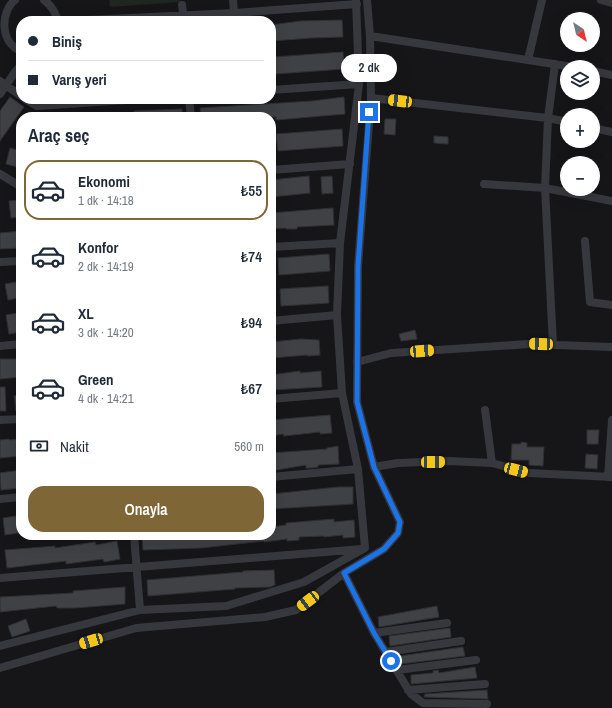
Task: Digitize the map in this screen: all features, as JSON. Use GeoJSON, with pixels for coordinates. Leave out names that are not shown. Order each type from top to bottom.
{"type":"FeatureCollection","features":[{"type":"Feature","properties":{"kind":"street"},"geometry":{"type":"LineString","coordinates":[[44,0],[51,6],[57,16]]}},
{"type":"Feature","properties":{"kind":"street"},"geometry":{"type":"LineString","coordinates":[[233,0],[234,13]]}},
{"type":"Feature","properties":{"kind":"street"},"geometry":{"type":"LineString","coordinates":[[0,668],[136,628],[265,617],[296,610],[344,573],[384,549],[398,533],[400,522],[374,467],[357,402],[358,266],[371,98],[370,36],[367,0]]}},
{"type":"Feature","properties":{"kind":"street"},"geometry":{"type":"LineString","coordinates":[[528,60],[542,0]]}},
{"type":"Feature","properties":{"kind":"street"},"geometry":{"type":"LineString","coordinates":[[601,0],[612,3]]}},
{"type":"Feature","properties":{"kind":"street"},"geometry":{"type":"LineString","coordinates":[[12,1],[1,12],[1,27],[3,35],[9,43],[16,48]]}},
{"type":"Feature","properties":{"kind":"street"},"geometry":{"type":"LineString","coordinates":[[208,16],[356,2],[359,84],[340,243],[337,315],[342,393],[358,469],[365,548]]}},
{"type":"Feature","properties":{"kind":"street"},"geometry":{"type":"LineString","coordinates":[[182,5],[183,16]]}},
{"type":"Feature","properties":{"kind":"street"},"geometry":{"type":"LineString","coordinates":[[0,44],[3,35]]}},
{"type":"Feature","properties":{"kind":"street"},"geometry":{"type":"LineString","coordinates":[[370,36],[560,65]]}},
{"type":"Feature","properties":{"kind":"street"},"geometry":{"type":"LineString","coordinates":[[553,345],[545,188],[548,118],[555,64]]}},
{"type":"Feature","properties":{"kind":"street"},"geometry":{"type":"LineString","coordinates":[[0,94],[3,83],[16,71]]}},
{"type":"Feature","properties":{"kind":"street"},"geometry":{"type":"LineString","coordinates":[[600,72],[612,75]]}},
{"type":"Feature","properties":{"kind":"street"},"geometry":{"type":"LineString","coordinates":[[3,83],[16,92]]}},
{"type":"Feature","properties":{"kind":"street"},"geometry":{"type":"LineString","coordinates":[[276,90],[359,84]]}},
{"type":"Feature","properties":{"kind":"street"},"geometry":{"type":"LineString","coordinates":[[371,98],[560,121]]}},
{"type":"Feature","properties":{"kind":"street"},"geometry":{"type":"LineString","coordinates":[[33,104],[36,106],[66,104]]}},
{"type":"Feature","properties":{"kind":"street"},"geometry":{"type":"LineString","coordinates":[[600,129],[612,132]]}},
{"type":"Feature","properties":{"kind":"street"},"geometry":{"type":"LineString","coordinates":[[276,170],[350,164]]}},
{"type":"Feature","properties":{"kind":"street"},"geometry":{"type":"LineString","coordinates":[[0,174],[16,184]]}},
{"type":"Feature","properties":{"kind":"street"},"geometry":{"type":"LineString","coordinates":[[484,184],[545,188],[612,201]]}},
{"type":"Feature","properties":{"kind":"street"},"geometry":{"type":"LineString","coordinates":[[585,241],[590,302],[612,305]]}},
{"type":"Feature","properties":{"kind":"street"},"geometry":{"type":"LineString","coordinates":[[276,247],[340,243]]}},
{"type":"Feature","properties":{"kind":"street"},"geometry":{"type":"LineString","coordinates":[[0,262],[16,261]]}},
{"type":"Feature","properties":{"kind":"street"},"geometry":{"type":"LineString","coordinates":[[276,321],[337,315]]}},
{"type":"Feature","properties":{"kind":"street"},"geometry":{"type":"LineString","coordinates":[[0,346],[16,344]]}},
{"type":"Feature","properties":{"kind":"street"},"geometry":{"type":"LineString","coordinates":[[357,362],[391,354],[529,344],[612,347]]}},
{"type":"Feature","properties":{"kind":"street"},"geometry":{"type":"LineString","coordinates":[[276,399],[342,393]]}},
{"type":"Feature","properties":{"kind":"street"},"geometry":{"type":"LineString","coordinates":[[485,410],[492,463]]}},
{"type":"Feature","properties":{"kind":"street"},"geometry":{"type":"LineString","coordinates":[[0,420],[16,419]]}},
{"type":"Feature","properties":{"kind":"street"},"geometry":{"type":"LineString","coordinates":[[374,467],[418,462],[448,461],[492,463],[529,473],[610,477],[612,420]]}},
{"type":"Feature","properties":{"kind":"street"},"geometry":{"type":"LineString","coordinates":[[276,476],[358,469]]}},
{"type":"Feature","properties":{"kind":"street"},"geometry":{"type":"LineString","coordinates":[[0,499],[16,497]]}},
{"type":"Feature","properties":{"kind":"street"},"geometry":{"type":"LineString","coordinates":[[134,540],[140,610]]}},
{"type":"Feature","properties":{"kind":"street"},"geometry":{"type":"LineString","coordinates":[[0,578],[365,548]]}},
{"type":"Feature","properties":{"kind":"street"},"geometry":{"type":"LineString","coordinates":[[0,646],[140,610],[226,606],[304,582],[365,548]]}},
{"type":"Feature","properties":{"kind":"street"},"geometry":{"type":"LineString","coordinates":[[344,573],[374,633],[411,694],[423,703],[487,704]]}},
{"type":"Feature","properties":{"kind":"street"},"geometry":{"type":"LineString","coordinates":[[374,633],[447,623]]}},
{"type":"Feature","properties":{"kind":"street"},"geometry":{"type":"LineString","coordinates":[[386,652],[461,641]]}},
{"type":"Feature","properties":{"kind":"street"},"geometry":{"type":"LineString","coordinates":[[397,670],[476,660]]}},
{"type":"Feature","properties":{"kind":"street"},"geometry":{"type":"LineString","coordinates":[[408,690],[485,684]]}},
{"type":"Feature","properties":{"kind":"shaded area"},"geometry":{"type":"Polygon","coordinates":[[[109,0],[180,0],[180,2],[110,7],[109,0]]]}},
{"type":"Feature","properties":{"kind":"building"},"geometry":{"type":"Polygon","coordinates":[[[342,20],[343,37],[276,41],[276,24],[301,21],[342,20]]]}},
{"type":"Feature","properties":{"kind":"building"},"geometry":{"type":"Polygon","coordinates":[[[343,52],[344,69],[276,74],[276,57],[343,52]]]}},
{"type":"Feature","properties":{"kind":"building"},"geometry":{"type":"Polygon","coordinates":[[[10,97],[16,101],[16,104],[20,104],[24,107],[20,112],[16,112],[16,118],[0,141],[0,111],[10,97]]]}},
{"type":"Feature","properties":{"kind":"building"},"geometry":{"type":"Polygon","coordinates":[[[344,97],[345,114],[276,120],[276,112],[200,112],[200,108],[276,104],[344,97]]]}},
{"type":"Feature","properties":{"kind":"building"},"geometry":{"type":"Polygon","coordinates":[[[182,109],[182,112],[134,111],[182,109]]]}},
{"type":"Feature","properties":{"kind":"building"},"geometry":{"type":"Polygon","coordinates":[[[385,119],[396,119],[395,135],[384,134],[385,119]]]}},
{"type":"Feature","properties":{"kind":"building"},"geometry":{"type":"Polygon","coordinates":[[[342,129],[343,146],[278,151],[276,134],[342,129]]]}},
{"type":"Feature","properties":{"kind":"building"},"geometry":{"type":"Polygon","coordinates":[[[434,136],[448,137],[448,144],[434,143],[434,136]]]}},
{"type":"Feature","properties":{"kind":"building"},"geometry":{"type":"Polygon","coordinates":[[[10,148],[16,150],[16,167],[6,164],[10,148]]]}},
{"type":"Feature","properties":{"kind":"building"},"geometry":{"type":"Polygon","coordinates":[[[309,176],[310,193],[276,196],[276,179],[309,176]]]}},
{"type":"Feature","properties":{"kind":"building"},"geometry":{"type":"Polygon","coordinates":[[[332,176],[333,193],[322,194],[321,177],[332,176]]]}},
{"type":"Feature","properties":{"kind":"building"},"geometry":{"type":"Polygon","coordinates":[[[16,200],[16,218],[11,218],[9,201],[16,200]]]}},
{"type":"Feature","properties":{"kind":"building"},"geometry":{"type":"Polygon","coordinates":[[[333,208],[334,225],[297,227],[297,229],[276,229],[276,213],[333,208]]]}},
{"type":"Feature","properties":{"kind":"building"},"geometry":{"type":"Polygon","coordinates":[[[16,231],[16,248],[0,249],[0,233],[16,231]]]}},
{"type":"Feature","properties":{"kind":"building"},"geometry":{"type":"Polygon","coordinates":[[[329,254],[330,271],[279,275],[278,258],[329,254]]]}},
{"type":"Feature","properties":{"kind":"building"},"geometry":{"type":"Polygon","coordinates":[[[16,282],[16,298],[8,300],[5,284],[16,282]]]}},
{"type":"Feature","properties":{"kind":"building"},"geometry":{"type":"Polygon","coordinates":[[[328,286],[329,303],[281,306],[280,289],[328,286]]]}},
{"type":"Feature","properties":{"kind":"building"},"geometry":{"type":"Polygon","coordinates":[[[16,313],[16,333],[9,334],[6,315],[16,313]]]}},
{"type":"Feature","properties":{"kind":"building"},"geometry":{"type":"Polygon","coordinates":[[[415,330],[417,339],[401,341],[399,334],[415,330]]]}},
{"type":"Feature","properties":{"kind":"building"},"geometry":{"type":"Polygon","coordinates":[[[301,339],[319,340],[320,355],[276,358],[276,342],[301,339]]]}},
{"type":"Feature","properties":{"kind":"building"},"geometry":{"type":"Polygon","coordinates":[[[0,359],[16,359],[16,377],[0,379],[0,359]]]}},
{"type":"Feature","properties":{"kind":"building"},"geometry":{"type":"Polygon","coordinates":[[[300,371],[300,373],[321,371],[322,387],[276,390],[276,374],[300,371]]]}},
{"type":"Feature","properties":{"kind":"building"},"geometry":{"type":"Polygon","coordinates":[[[0,387],[5,387],[6,411],[0,411],[0,387]]]}},
{"type":"Feature","properties":{"kind":"building"},"geometry":{"type":"Polygon","coordinates":[[[14,396],[16,396],[16,411],[14,396]]]}},
{"type":"Feature","properties":{"kind":"building"},"geometry":{"type":"Polygon","coordinates":[[[330,415],[332,433],[320,434],[320,432],[284,436],[283,434],[276,435],[276,420],[330,415]]]}},
{"type":"Feature","properties":{"kind":"building"},"geometry":{"type":"Polygon","coordinates":[[[587,430],[599,430],[598,444],[587,444],[587,430]]]}},
{"type":"Feature","properties":{"kind":"building"},"geometry":{"type":"Polygon","coordinates":[[[16,439],[16,456],[0,458],[0,440],[16,439]]]}},
{"type":"Feature","properties":{"kind":"building"},"geometry":{"type":"Polygon","coordinates":[[[521,442],[527,443],[527,447],[544,447],[543,466],[529,465],[529,460],[511,460],[512,444],[521,444],[521,442]]]}},
{"type":"Feature","properties":{"kind":"building"},"geometry":{"type":"Polygon","coordinates":[[[338,446],[339,464],[318,465],[318,467],[312,468],[306,468],[306,465],[276,470],[276,453],[338,446]]]}},
{"type":"Feature","properties":{"kind":"building"},"geometry":{"type":"Polygon","coordinates":[[[586,454],[598,455],[597,469],[585,468],[586,454]]]}},
{"type":"Feature","properties":{"kind":"building"},"geometry":{"type":"Polygon","coordinates":[[[16,471],[16,488],[1,490],[0,473],[16,471]]]}},
{"type":"Feature","properties":{"kind":"building"},"geometry":{"type":"Polygon","coordinates":[[[338,487],[353,487],[353,504],[276,509],[276,493],[338,487]]]}},
{"type":"Feature","properties":{"kind":"building"},"geometry":{"type":"Polygon","coordinates":[[[16,516],[16,533],[5,535],[3,518],[16,516]]]}},
{"type":"Feature","properties":{"kind":"building"},"geometry":{"type":"Polygon","coordinates":[[[334,519],[334,522],[354,520],[355,537],[343,538],[343,535],[299,537],[299,540],[287,541],[287,539],[201,548],[143,550],[142,540],[276,540],[276,526],[286,525],[286,523],[334,519]]]}},
{"type":"Feature","properties":{"kind":"building"},"geometry":{"type":"Polygon","coordinates":[[[117,541],[120,559],[104,562],[103,559],[66,564],[66,561],[7,568],[5,550],[55,546],[55,548],[95,542],[96,545],[117,541]]]}},
{"type":"Feature","properties":{"kind":"building"},"geometry":{"type":"Polygon","coordinates":[[[274,570],[275,585],[270,587],[235,588],[148,596],[147,580],[243,571],[274,570]]]}},
{"type":"Feature","properties":{"kind":"building"},"geometry":{"type":"Polygon","coordinates":[[[125,587],[125,604],[75,608],[57,608],[56,606],[0,612],[0,597],[73,593],[73,591],[125,587]]]}},
{"type":"Feature","properties":{"kind":"building"},"geometry":{"type":"Polygon","coordinates":[[[437,606],[439,617],[379,627],[378,617],[437,606]]]}},
{"type":"Feature","properties":{"kind":"building"},"geometry":{"type":"Polygon","coordinates":[[[26,619],[30,631],[12,637],[8,626],[26,619]]]}},
{"type":"Feature","properties":{"kind":"building"},"geometry":{"type":"Polygon","coordinates":[[[450,628],[451,637],[390,646],[389,636],[450,628]]]}},
{"type":"Feature","properties":{"kind":"building"},"geometry":{"type":"Polygon","coordinates":[[[463,647],[465,656],[400,664],[400,656],[463,647]]]}},
{"type":"Feature","properties":{"kind":"building"},"geometry":{"type":"Polygon","coordinates":[[[475,667],[477,678],[411,684],[411,675],[433,673],[433,671],[438,670],[439,673],[475,667]]]}},
{"type":"Feature","properties":{"kind":"building"},"geometry":{"type":"Polygon","coordinates":[[[487,690],[488,699],[424,697],[425,694],[487,690]]]}},
{"type":"Feature","properties":{"kind":"route"},"geometry":{"type":"LineString","coordinates":[[369,112],[358,266],[357,402],[374,467],[400,522],[398,533],[384,549],[344,573],[374,633],[391,661]]}}]}
